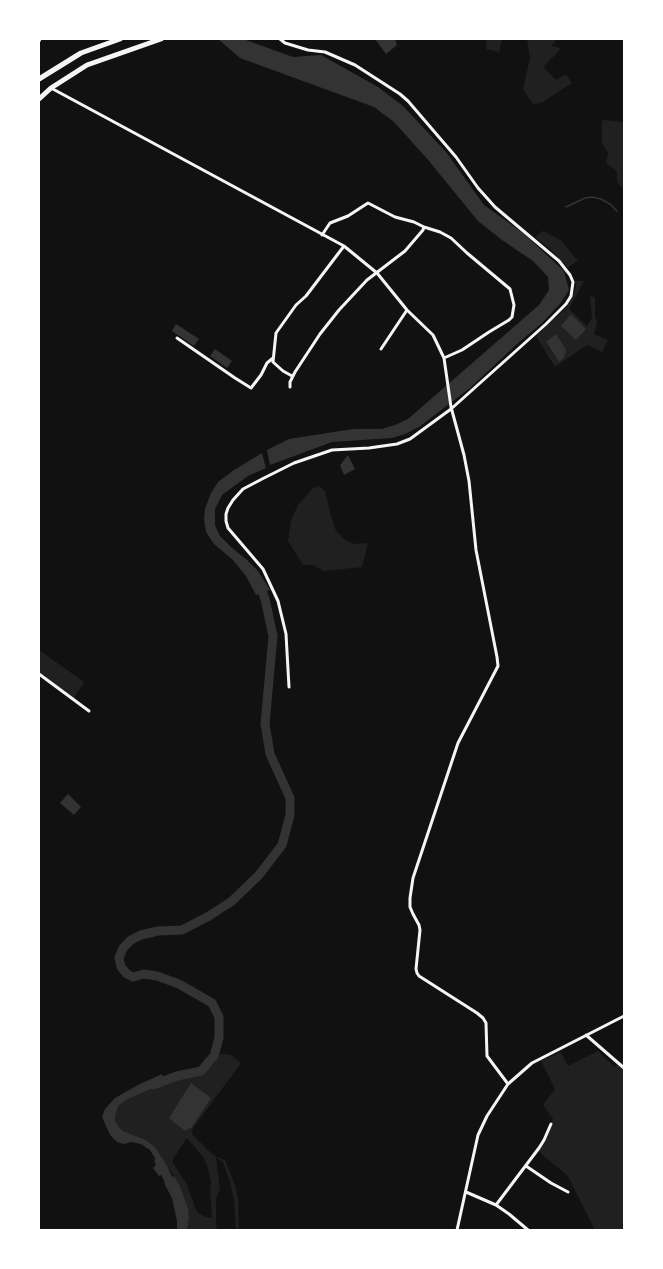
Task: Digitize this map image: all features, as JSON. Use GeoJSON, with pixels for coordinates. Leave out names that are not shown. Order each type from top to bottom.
{"type":"FeatureCollection","features":[{"type":"Feature","properties":{"kind":"highway"},"geometry":{"type":"LineString","coordinates":[[39,79],[81,53],[120,39]]}},
{"type":"Feature","properties":{"kind":"highway"},"geometry":{"type":"LineString","coordinates":[[39,99],[51,88],[87,65],[161,39]]}},
{"type":"Feature","properties":{"kind":"street"},"geometry":{"type":"LineString","coordinates":[[280,39],[288,44],[308,50],[325,52],[355,65],[400,94],[408,101],[456,157],[478,188],[490,201],[559,261],[570,275],[573,282],[571,296],[566,304],[451,408],[410,439],[402,442],[369,448],[332,450],[294,463],[243,489],[237,494],[228,508],[226,521],[228,528],[263,569],[278,601],[286,634],[289,687]]}},
{"type":"Feature","properties":{"kind":"street"},"geometry":{"type":"LineString","coordinates":[[51,88],[344,246],[377,273],[407,310],[433,335],[444,358],[451,408],[464,454],[469,481],[476,550],[498,657],[498,666],[458,743],[413,878],[410,907],[419,924],[417,973],[483,1018],[486,1023],[487,1056],[508,1084]]}},
{"type":"Feature","properties":{"kind":"street"},"geometry":{"type":"LineString","coordinates":[[322,235],[330,223],[348,216],[368,203],[395,217],[414,222],[451,238],[510,289],[514,306],[512,317],[462,350],[444,358]]}},
{"type":"Feature","properties":{"kind":"street"},"geometry":{"type":"LineString","coordinates":[[290,387],[292,376],[320,334],[339,310],[367,280],[405,251],[424,227]]}},
{"type":"Feature","properties":{"kind":"street"},"geometry":{"type":"LineString","coordinates":[[292,376],[276,366],[274,362],[273,358],[276,333],[296,304],[306,296],[344,246]]}},
{"type":"Feature","properties":{"kind":"street"},"geometry":{"type":"LineString","coordinates":[[381,349],[407,310]]}},
{"type":"Feature","properties":{"kind":"street"},"geometry":{"type":"LineString","coordinates":[[177,338],[234,378],[251,388],[261,375],[267,362],[273,358]]}},
{"type":"Feature","properties":{"kind":"street"},"geometry":{"type":"LineString","coordinates":[[39,674],[89,711]]}},
{"type":"Feature","properties":{"kind":"street"},"geometry":{"type":"LineString","coordinates":[[457,1230],[478,1135],[487,1116],[508,1084],[532,1063],[624,1016]]}},
{"type":"Feature","properties":{"kind":"street"},"geometry":{"type":"LineString","coordinates":[[586,1035],[624,1068]]}},
{"type":"Feature","properties":{"kind":"street"},"geometry":{"type":"LineString","coordinates":[[496,1205],[542,1144],[551,1124]]}},
{"type":"Feature","properties":{"kind":"street"},"geometry":{"type":"LineString","coordinates":[[526,1166],[551,1183],[568,1192]]}},
{"type":"Feature","properties":{"kind":"street"},"geometry":{"type":"LineString","coordinates":[[466,1192],[496,1205],[518,1220],[528,1230]]}},
{"type":"Feature","properties":{"kind":"shaded area"},"geometry":{"type":"Polygon","coordinates":[[[218,39],[243,39],[293,57],[321,55],[378,87],[403,106],[446,152],[484,205],[523,233],[564,271],[569,290],[560,304],[542,323],[470,388],[419,427],[405,434],[392,438],[332,442],[270,465],[267,450],[289,439],[353,429],[382,429],[408,419],[539,305],[549,290],[548,277],[533,261],[502,240],[478,221],[429,161],[394,122],[374,107],[240,58],[218,39]]]}},
{"type":"Feature","properties":{"kind":"shaded area"},"geometry":{"type":"Polygon","coordinates":[[[375,39],[395,39],[397,45],[386,54],[375,39]]]}},
{"type":"Feature","properties":{"kind":"shaded area"},"geometry":{"type":"Polygon","coordinates":[[[487,39],[502,39],[499,52],[486,49],[487,39]]]}},
{"type":"Feature","properties":{"kind":"shaded area"},"geometry":{"type":"Polygon","coordinates":[[[527,39],[557,39],[551,46],[560,48],[558,52],[543,67],[556,80],[566,74],[572,83],[541,103],[533,104],[523,89],[530,58],[527,39]]]}},
{"type":"Feature","properties":{"kind":"shaded area"},"geometry":{"type":"Polygon","coordinates":[[[602,120],[624,122],[624,189],[617,182],[617,171],[606,163],[608,153],[602,143],[602,120]]]}},
{"type":"Feature","properties":{"kind":"shaded area"},"geometry":{"type":"Polygon","coordinates":[[[543,231],[562,241],[575,258],[579,259],[568,268],[550,249],[535,237],[543,231]]]}},
{"type":"Feature","properties":{"kind":"shaded area"},"geometry":{"type":"Polygon","coordinates":[[[575,281],[584,281],[569,309],[587,326],[592,318],[590,296],[595,297],[595,315],[597,323],[594,334],[608,340],[602,352],[587,345],[555,367],[536,336],[566,308],[576,287],[575,281]],[[556,334],[546,343],[559,362],[564,358],[556,334]]]}},
{"type":"Feature","properties":{"kind":"shaded area"},"geometry":{"type":"Polygon","coordinates":[[[571,314],[586,329],[576,340],[561,326],[571,314]]]}},
{"type":"Feature","properties":{"kind":"shaded area"},"geometry":{"type":"Polygon","coordinates":[[[176,324],[199,339],[194,346],[172,331],[176,324]]]}},
{"type":"Feature","properties":{"kind":"shaded area"},"geometry":{"type":"Polygon","coordinates":[[[556,334],[566,350],[564,358],[559,362],[546,342],[556,334]]]}},
{"type":"Feature","properties":{"kind":"shaded area"},"geometry":{"type":"Polygon","coordinates":[[[215,349],[232,361],[227,368],[210,356],[215,349]]]}},
{"type":"Feature","properties":{"kind":"shaded area"},"geometry":{"type":"Polygon","coordinates":[[[262,453],[266,468],[248,476],[222,495],[215,509],[215,525],[220,536],[258,571],[270,590],[256,595],[246,576],[233,560],[214,544],[206,532],[204,520],[205,509],[211,493],[218,482],[234,470],[262,453]]]}},
{"type":"Feature","properties":{"kind":"shaded area"},"geometry":{"type":"Polygon","coordinates":[[[348,455],[355,469],[344,475],[340,465],[348,455]]]}},
{"type":"Feature","properties":{"kind":"shaded area"},"geometry":{"type":"Polygon","coordinates":[[[319,486],[325,491],[336,531],[345,540],[354,544],[368,543],[362,567],[324,571],[313,565],[303,565],[288,541],[291,520],[298,505],[313,488],[319,486]]]}},
{"type":"Feature","properties":{"kind":"shaded area"},"geometry":{"type":"Polygon","coordinates":[[[39,650],[84,682],[74,698],[39,673],[39,650]]]}},
{"type":"Feature","properties":{"kind":"shaded area"},"geometry":{"type":"Polygon","coordinates":[[[68,794],[81,807],[74,815],[60,803],[68,794]]]}},
{"type":"Feature","properties":{"kind":"shaded area"},"geometry":{"type":"Polygon","coordinates":[[[598,1051],[614,1067],[624,1060],[624,1230],[594,1230],[568,1176],[539,1152],[553,1119],[543,1105],[555,1089],[541,1061],[561,1052],[568,1066],[598,1051]]]}},
{"type":"Feature","properties":{"kind":"shaded area"},"geometry":{"type":"Polygon","coordinates":[[[220,1054],[231,1055],[241,1063],[193,1128],[192,1134],[216,1157],[225,1160],[235,1185],[238,1198],[239,1230],[236,1230],[234,1200],[230,1182],[223,1162],[216,1158],[220,1188],[216,1199],[217,1230],[187,1230],[189,1218],[188,1208],[180,1186],[156,1148],[146,1140],[123,1131],[118,1126],[115,1120],[116,1113],[118,1106],[126,1100],[165,1083],[201,1073],[214,1064],[220,1054]],[[187,1138],[173,1159],[173,1163],[186,1183],[197,1212],[206,1217],[212,1218],[210,1191],[211,1182],[207,1165],[203,1157],[187,1138]]]}},
{"type":"Feature","properties":{"kind":"shaded area"},"geometry":{"type":"Polygon","coordinates":[[[162,1074],[165,1083],[126,1100],[118,1106],[115,1120],[123,1131],[146,1140],[156,1148],[169,1169],[159,1176],[153,1168],[158,1163],[150,1150],[141,1144],[131,1142],[124,1144],[117,1142],[110,1135],[102,1117],[105,1109],[115,1098],[162,1074]]]}},
{"type":"Feature","properties":{"kind":"shaded area"},"geometry":{"type":"Polygon","coordinates":[[[191,1083],[211,1098],[192,1127],[185,1131],[169,1118],[191,1083]]]}},
{"type":"Feature","properties":{"kind":"shaded area"},"geometry":{"type":"Polygon","coordinates":[[[174,1176],[180,1186],[188,1208],[189,1218],[187,1230],[177,1230],[177,1221],[172,1198],[164,1183],[174,1176]]]}},
{"type":"Feature","properties":{"kind":"waterway"},"geometry":{"type":"LineString","coordinates":[[566,207],[585,198],[592,197],[601,199],[610,204],[617,211]]}},
{"type":"Feature","properties":{"kind":"waterway"},"geometry":{"type":"LineString","coordinates":[[153,1085],[177,1076],[201,1071],[214,1056],[219,1038],[219,1017],[212,1003],[179,984],[157,976],[144,974],[133,977],[127,974],[121,967],[119,958],[123,948],[131,940],[141,935],[158,931],[182,930],[209,916],[232,901],[259,875],[282,845],[290,815],[290,798],[270,754],[265,724],[273,636],[265,599],[259,582]]}},
{"type":"Feature","properties":{"kind":"waterway"},"geometry":{"type":"LineString","coordinates":[[159,1161],[174,1190]]}}]}
